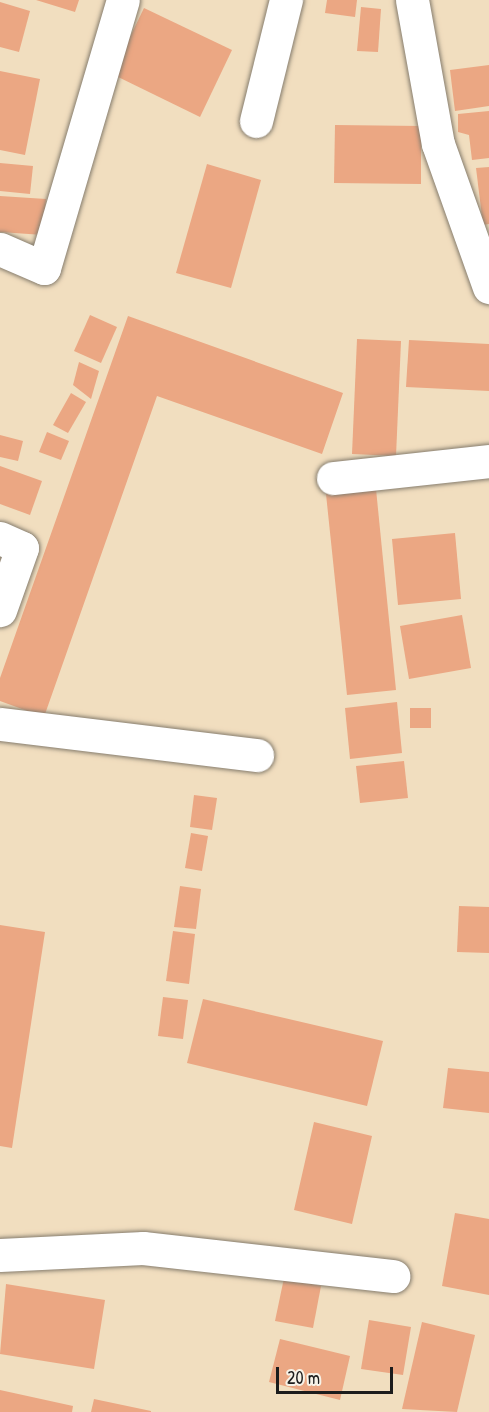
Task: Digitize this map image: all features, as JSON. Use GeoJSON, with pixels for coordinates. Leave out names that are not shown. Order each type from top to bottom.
{"type":"FeatureCollection","features":[{"type":"Feature","properties":{"kind":"street"},"geometry":{"type":"LineString","coordinates":[[0,249],[44,268],[123,0]]}},
{"type":"Feature","properties":{"kind":"street"},"geometry":{"type":"LineString","coordinates":[[256,121],[286,0]]}},
{"type":"Feature","properties":{"kind":"street"},"geometry":{"type":"LineString","coordinates":[[412,0],[438,144],[489,287]]}},
{"type":"Feature","properties":{"kind":"street"},"geometry":{"type":"LineString","coordinates":[[333,478],[489,462]]}},
{"type":"Feature","properties":{"kind":"street"},"geometry":{"type":"LineString","coordinates":[[0,538],[22,548],[0,610]]}},
{"type":"Feature","properties":{"kind":"street"},"geometry":{"type":"LineString","coordinates":[[0,724],[257,754]]}},
{"type":"Feature","properties":{"kind":"street"},"geometry":{"type":"LineString","coordinates":[[0,1255],[143,1248],[393,1276]]}},
{"type":"Feature","properties":{"kind":"building"},"geometry":{"type":"Polygon","coordinates":[[[36,0],[79,0],[75,12],[36,0]]]}},
{"type":"Feature","properties":{"kind":"building"},"geometry":{"type":"Polygon","coordinates":[[[327,0],[357,0],[355,17],[325,13],[327,0]]]}},
{"type":"Feature","properties":{"kind":"building"},"geometry":{"type":"Polygon","coordinates":[[[0,2],[30,11],[19,52],[0,47],[0,2]]]}},
{"type":"Feature","properties":{"kind":"building"},"geometry":{"type":"Polygon","coordinates":[[[361,7],[381,9],[378,52],[357,51],[361,7]]]}},
{"type":"Feature","properties":{"kind":"building"},"geometry":{"type":"Polygon","coordinates":[[[144,8],[232,50],[200,117],[112,74],[144,8]]]}},
{"type":"Feature","properties":{"kind":"building"},"geometry":{"type":"Polygon","coordinates":[[[489,65],[489,106],[455,111],[450,70],[489,65]]]}},
{"type":"Feature","properties":{"kind":"building"},"geometry":{"type":"Polygon","coordinates":[[[0,71],[40,79],[25,155],[0,150],[0,71]]]}},
{"type":"Feature","properties":{"kind":"building"},"geometry":{"type":"Polygon","coordinates":[[[489,111],[489,158],[472,160],[469,135],[458,132],[458,114],[489,111]]]}},
{"type":"Feature","properties":{"kind":"building"},"geometry":{"type":"Polygon","coordinates":[[[335,125],[421,126],[421,184],[334,183],[335,125]]]}},
{"type":"Feature","properties":{"kind":"building"},"geometry":{"type":"Polygon","coordinates":[[[0,163],[33,166],[30,194],[0,191],[0,163]]]}},
{"type":"Feature","properties":{"kind":"building"},"geometry":{"type":"Polygon","coordinates":[[[207,164],[261,180],[231,288],[176,273],[207,164]]]}},
{"type":"Feature","properties":{"kind":"building"},"geometry":{"type":"Polygon","coordinates":[[[489,167],[489,224],[483,225],[476,168],[489,167]]]}},
{"type":"Feature","properties":{"kind":"building"},"geometry":{"type":"Polygon","coordinates":[[[0,196],[46,199],[43,235],[0,232],[0,196]]]}},
{"type":"Feature","properties":{"kind":"building"},"geometry":{"type":"Polygon","coordinates":[[[90,315],[117,327],[101,363],[74,351],[90,315]]]}},
{"type":"Feature","properties":{"kind":"building"},"geometry":{"type":"Polygon","coordinates":[[[128,316],[343,393],[322,454],[157,396],[44,717],[0,701],[0,678],[128,316]]]}},
{"type":"Feature","properties":{"kind":"building"},"geometry":{"type":"Polygon","coordinates":[[[357,339],[401,341],[396,456],[352,454],[357,339]]]}},
{"type":"Feature","properties":{"kind":"building"},"geometry":{"type":"Polygon","coordinates":[[[409,340],[489,344],[489,391],[406,387],[409,340]]]}},
{"type":"Feature","properties":{"kind":"building"},"geometry":{"type":"Polygon","coordinates":[[[79,362],[99,371],[91,399],[73,385],[79,362]]]}},
{"type":"Feature","properties":{"kind":"building"},"geometry":{"type":"Polygon","coordinates":[[[71,393],[86,402],[68,433],[53,425],[71,393]]]}},
{"type":"Feature","properties":{"kind":"building"},"geometry":{"type":"Polygon","coordinates":[[[47,432],[69,441],[61,460],[39,452],[47,432]]]}},
{"type":"Feature","properties":{"kind":"building"},"geometry":{"type":"Polygon","coordinates":[[[0,435],[23,441],[18,461],[0,457],[0,435]]]}},
{"type":"Feature","properties":{"kind":"building"},"geometry":{"type":"Polygon","coordinates":[[[0,466],[42,481],[30,515],[0,504],[0,466]]]}},
{"type":"Feature","properties":{"kind":"building"},"geometry":{"type":"Polygon","coordinates":[[[376,489],[396,690],[347,695],[326,494],[376,489]]]}},
{"type":"Feature","properties":{"kind":"building"},"geometry":{"type":"Polygon","coordinates":[[[455,533],[461,599],[398,605],[392,539],[455,533]]]}},
{"type":"Feature","properties":{"kind":"building"},"geometry":{"type":"Polygon","coordinates":[[[462,615],[471,668],[409,679],[400,626],[462,615]]]}},
{"type":"Feature","properties":{"kind":"building"},"geometry":{"type":"Polygon","coordinates":[[[397,702],[402,753],[350,759],[345,708],[397,702]]]}},
{"type":"Feature","properties":{"kind":"building"},"geometry":{"type":"Polygon","coordinates":[[[410,708],[431,708],[431,728],[410,728],[410,708]]]}},
{"type":"Feature","properties":{"kind":"building"},"geometry":{"type":"Polygon","coordinates":[[[404,761],[408,798],[360,803],[356,766],[404,761]]]}},
{"type":"Feature","properties":{"kind":"building"},"geometry":{"type":"Polygon","coordinates":[[[194,795],[217,798],[212,830],[190,827],[194,795]]]}},
{"type":"Feature","properties":{"kind":"building"},"geometry":{"type":"Polygon","coordinates":[[[191,833],[208,836],[202,871],[185,868],[191,833]]]}},
{"type":"Feature","properties":{"kind":"building"},"geometry":{"type":"Polygon","coordinates":[[[180,886],[201,889],[196,929],[174,927],[180,886]]]}},
{"type":"Feature","properties":{"kind":"building"},"geometry":{"type":"Polygon","coordinates":[[[459,906],[489,907],[489,953],[457,952],[459,906]]]}},
{"type":"Feature","properties":{"kind":"building"},"geometry":{"type":"Polygon","coordinates":[[[0,925],[45,932],[12,1148],[0,1146],[0,925]]]}},
{"type":"Feature","properties":{"kind":"building"},"geometry":{"type":"Polygon","coordinates":[[[173,931],[195,934],[189,984],[166,981],[173,931]]]}},
{"type":"Feature","properties":{"kind":"building"},"geometry":{"type":"Polygon","coordinates":[[[163,997],[188,1000],[183,1039],[158,1036],[163,997]]]}},
{"type":"Feature","properties":{"kind":"building"},"geometry":{"type":"Polygon","coordinates":[[[203,999],[383,1041],[367,1106],[187,1063],[203,999]]]}},
{"type":"Feature","properties":{"kind":"building"},"geometry":{"type":"Polygon","coordinates":[[[448,1068],[489,1072],[489,1113],[443,1108],[448,1068]]]}},
{"type":"Feature","properties":{"kind":"building"},"geometry":{"type":"Polygon","coordinates":[[[314,1122],[372,1136],[352,1224],[294,1210],[314,1122]]]}},
{"type":"Feature","properties":{"kind":"building"},"geometry":{"type":"Polygon","coordinates":[[[455,1213],[489,1219],[489,1295],[442,1286],[455,1213]]]}},
{"type":"Feature","properties":{"kind":"building"},"geometry":{"type":"Polygon","coordinates":[[[284,1278],[321,1286],[313,1328],[275,1321],[284,1278]]]}},
{"type":"Feature","properties":{"kind":"building"},"geometry":{"type":"Polygon","coordinates":[[[6,1284],[105,1300],[94,1369],[0,1354],[6,1284]]]}},
{"type":"Feature","properties":{"kind":"building"},"geometry":{"type":"Polygon","coordinates":[[[369,1320],[411,1327],[403,1375],[361,1369],[369,1320]]]}},
{"type":"Feature","properties":{"kind":"building"},"geometry":{"type":"Polygon","coordinates":[[[422,1322],[475,1335],[457,1412],[402,1409],[422,1322]]]}},
{"type":"Feature","properties":{"kind":"building"},"geometry":{"type":"Polygon","coordinates":[[[280,1339],[350,1356],[340,1400],[269,1382],[280,1339]]]}},
{"type":"Feature","properties":{"kind":"building"},"geometry":{"type":"Polygon","coordinates":[[[0,1390],[73,1406],[72,1412],[0,1412],[0,1390]]]}},
{"type":"Feature","properties":{"kind":"building"},"geometry":{"type":"Polygon","coordinates":[[[94,1399],[151,1411],[151,1412],[91,1412],[94,1399]]]}}]}
